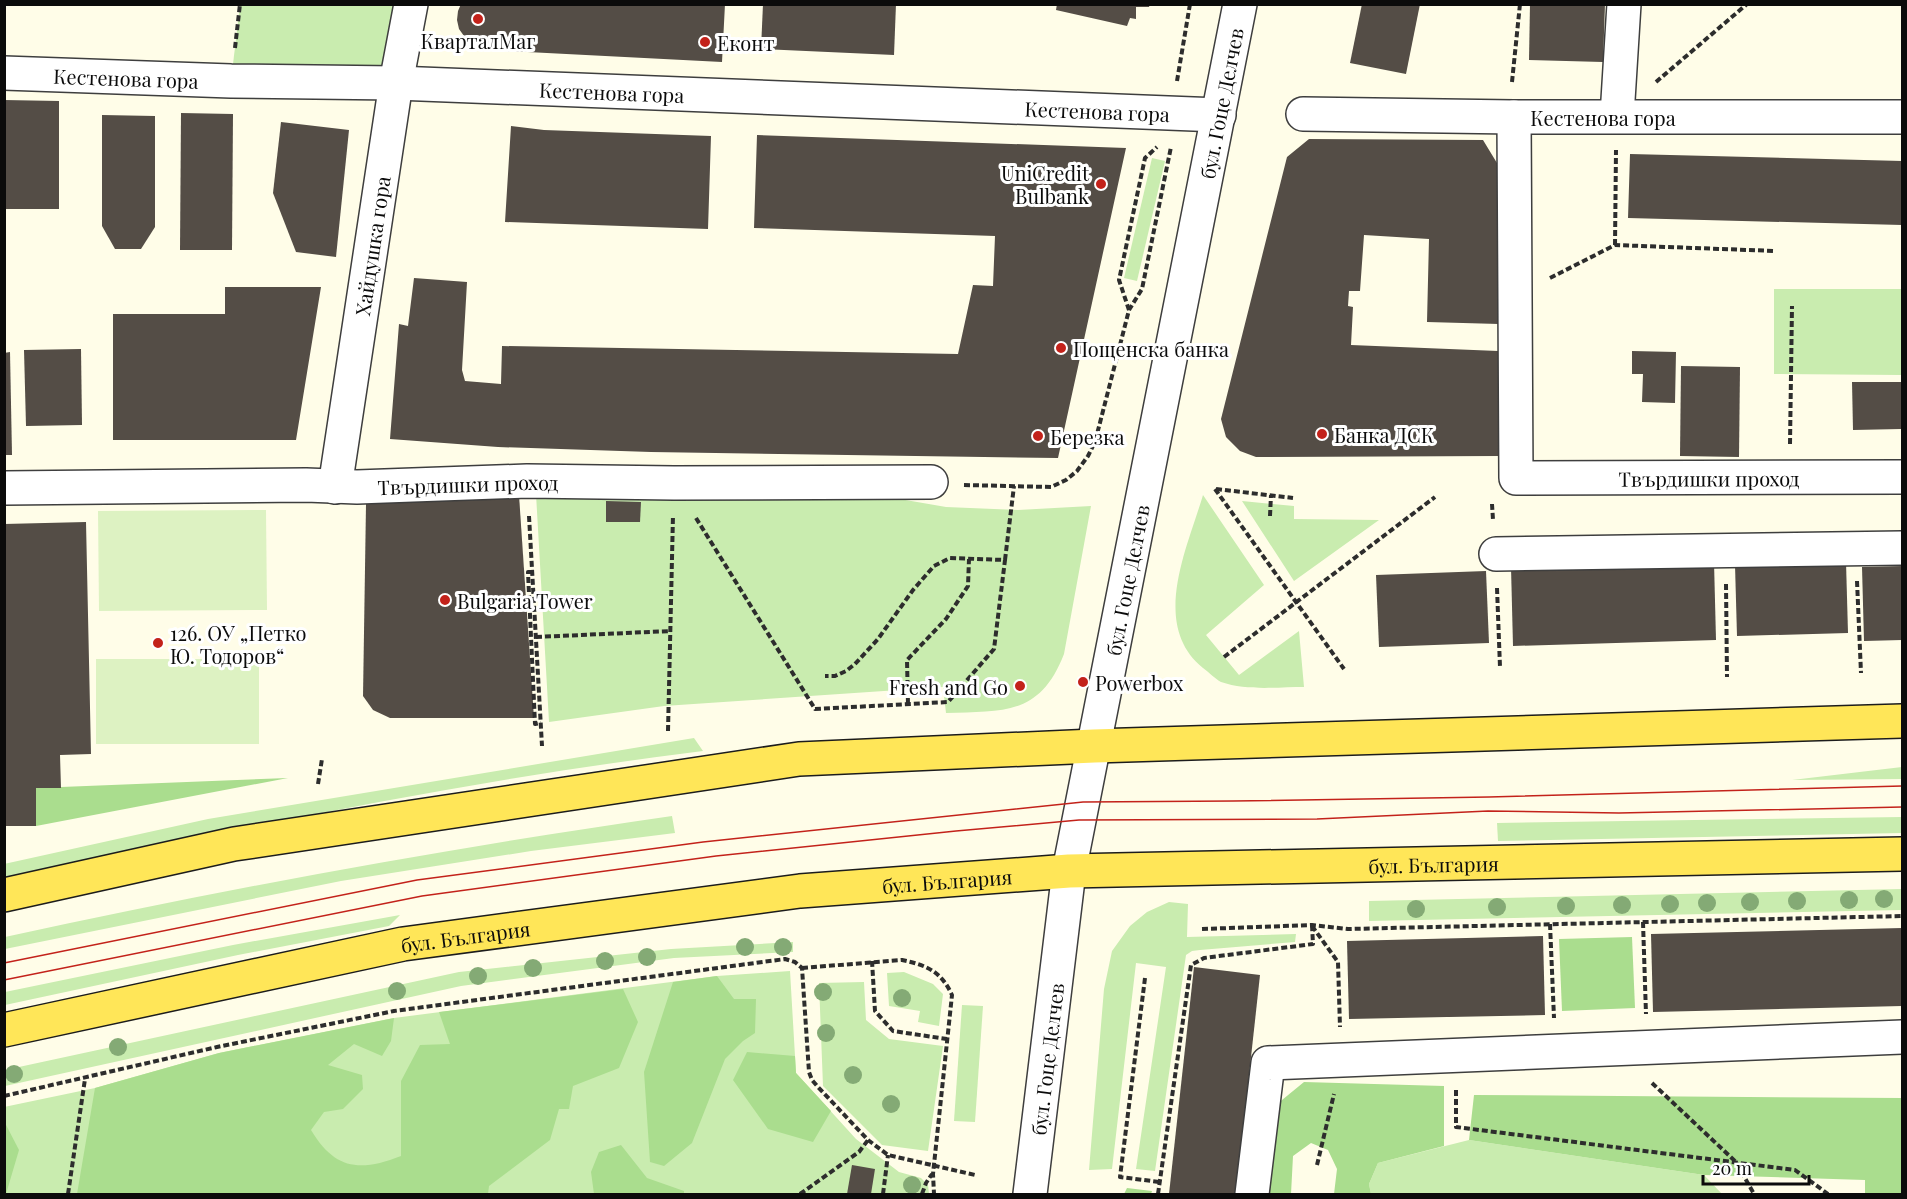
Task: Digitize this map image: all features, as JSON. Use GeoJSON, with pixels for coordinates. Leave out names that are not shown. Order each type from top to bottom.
{"type":"FeatureCollection","features":[{"type":"Feature","properties":{"kind":"main road"},"geometry":{"type":"LineString","coordinates":[[4,895],[234,844],[799,759],[1094,746],[1902,721]]}},
{"type":"Feature","properties":{"kind":"main road","name":"бул. България"},"geometry":{"type":"LineString","coordinates":[[4,1030],[403,944],[801,891],[1069,871],[1902,854]]}},
{"type":"Feature","properties":{"kind":"street","name":"Хайдушка гора"},"geometry":{"type":"LineString","coordinates":[[335,487],[396,83],[411,4]]}},
{"type":"Feature","properties":{"kind":"street","name":"бул. Гоце Делчев"},"geometry":{"type":"LineString","coordinates":[[1030,1194],[1069,871],[1240,4]]}},
{"type":"Feature","properties":{"kind":"street"},"geometry":{"type":"LineString","coordinates":[[1617,116],[1624,4]]}},
{"type":"Feature","properties":{"kind":"street","name":"Кестенова гора"},"geometry":{"type":"LineString","coordinates":[[4,74],[396,83],[1171,125],[1219,115]]}},
{"type":"Feature","properties":{"kind":"street","name":"Кестенова гора"},"geometry":{"type":"LineString","coordinates":[[1303,114],[1902,117]]}},
{"type":"Feature","properties":{"kind":"street","name":"Твърдишки проход"},"geometry":{"type":"LineString","coordinates":[[1511,116],[1516,478],[1902,477]]}},
{"type":"Feature","properties":{"kind":"street","name":"Твърдишки проход"},"geometry":{"type":"LineString","coordinates":[[4,488],[306,485],[335,487],[527,481],[947,484]]}},
{"type":"Feature","properties":{"kind":"street"},"geometry":{"type":"LineString","coordinates":[[1496,554],[1902,548]]}},
{"type":"Feature","properties":{"kind":"street"},"geometry":{"type":"LineString","coordinates":[[1252,1194],[1268,1063],[1902,1037]]}},
{"type":"Feature","properties":{"kind":"path"},"geometry":{"type":"LineString","coordinates":[[231,81],[240,4]]}},
{"type":"Feature","properties":{"kind":"path"},"geometry":{"type":"LineString","coordinates":[[947,484],[1051,487],[1066,480],[1088,456],[1095,442],[1129,310],[1142,289],[1172,153],[1171,125],[1191,4]]}},
{"type":"Feature","properties":{"kind":"path"},"geometry":{"type":"LineString","coordinates":[[1511,116],[1520,4]]}},
{"type":"Feature","properties":{"kind":"path"},"geometry":{"type":"LineString","coordinates":[[1615,245],[1617,116],[1747,4]]}},
{"type":"Feature","properties":{"kind":"path"},"geometry":{"type":"LineString","coordinates":[[1129,310],[1119,280],[1145,158],[1171,125]]}},
{"type":"Feature","properties":{"kind":"path"},"geometry":{"type":"LineString","coordinates":[[1544,281],[1615,245],[1775,251]]}},
{"type":"Feature","properties":{"kind":"path"},"geometry":{"type":"LineString","coordinates":[[1790,477],[1792,306]]}},
{"type":"Feature","properties":{"kind":"path"},"geometry":{"type":"LineString","coordinates":[[527,481],[542,746]]}},
{"type":"Feature","properties":{"kind":"path"},"geometry":{"type":"LineString","coordinates":[[674,483],[816,709],[948,702],[994,649],[1014,486]]}},
{"type":"Feature","properties":{"kind":"path"},"geometry":{"type":"LineString","coordinates":[[668,731],[674,483]]}},
{"type":"Feature","properties":{"kind":"path"},"geometry":{"type":"LineString","coordinates":[[1293,498],[1215,489],[1344,669]]}},
{"type":"Feature","properties":{"kind":"path"},"geometry":{"type":"LineString","coordinates":[[1270,516],[1271,495]]}},
{"type":"Feature","properties":{"kind":"path"},"geometry":{"type":"LineString","coordinates":[[1224,657],[1436,497]]}},
{"type":"Feature","properties":{"kind":"path"},"geometry":{"type":"LineString","coordinates":[[1855,549],[1861,673]]}},
{"type":"Feature","properties":{"kind":"path"},"geometry":{"type":"LineString","coordinates":[[1725,551],[1727,677]]}},
{"type":"Feature","properties":{"kind":"path"},"geometry":{"type":"LineString","coordinates":[[1496,554],[1500,667]]}},
{"type":"Feature","properties":{"kind":"path"},"geometry":{"type":"LineString","coordinates":[[825,676],[841,674],[855,664],[878,639],[913,590],[934,566],[950,558],[1005,560]]}},
{"type":"Feature","properties":{"kind":"path"},"geometry":{"type":"LineString","coordinates":[[908,704],[907,660],[946,619],[968,586],[969,559]]}},
{"type":"Feature","properties":{"kind":"path"},"geometry":{"type":"LineString","coordinates":[[532,572],[528,572],[535,724],[541,723]]}},
{"type":"Feature","properties":{"kind":"path"},"geometry":{"type":"LineString","coordinates":[[536,637],[671,631]]}},
{"type":"Feature","properties":{"kind":"path"},"geometry":{"type":"LineString","coordinates":[[318,784],[322,759]]}},
{"type":"Feature","properties":{"kind":"path"},"geometry":{"type":"LineString","coordinates":[[1202,928],[1312,925],[1348,929],[1902,916]]}},
{"type":"Feature","properties":{"kind":"path"},"geometry":{"type":"LineString","coordinates":[[1643,922],[1632,1048],[1736,1162],[1754,1194]]}},
{"type":"Feature","properties":{"kind":"path"},"geometry":{"type":"LineString","coordinates":[[1550,924],[1555,1052]]}},
{"type":"Feature","properties":{"kind":"path"},"geometry":{"type":"LineString","coordinates":[[1312,925],[1338,962],[1341,1060],[1317,1165]]}},
{"type":"Feature","properties":{"kind":"path"},"geometry":{"type":"LineString","coordinates":[[1158,1194],[1191,965],[1204,958],[1313,944],[1312,925]]}},
{"type":"Feature","properties":{"kind":"path"},"geometry":{"type":"LineString","coordinates":[[4,1096],[218,1047],[394,1011],[785,959],[795,962],[802,968],[809,1071],[812,1080],[868,1140],[888,1155],[975,1175]]}},
{"type":"Feature","properties":{"kind":"path"},"geometry":{"type":"LineString","coordinates":[[872,960],[874,1011],[893,1031],[947,1039]]}},
{"type":"Feature","properties":{"kind":"path"},"geometry":{"type":"LineString","coordinates":[[802,968],[872,960],[902,960],[917,963],[935,971],[947,986],[951,995],[933,1165],[934,1194]]}},
{"type":"Feature","properties":{"kind":"path"},"geometry":{"type":"LineString","coordinates":[[1145,978],[1120,1177],[1160,1182]]}},
{"type":"Feature","properties":{"kind":"path"},"geometry":{"type":"LineString","coordinates":[[1455,1056],[1456,1127],[1795,1170],[1828,1194]]}},
{"type":"Feature","properties":{"kind":"path"},"geometry":{"type":"LineString","coordinates":[[68,1194],[85,1079]]}},
{"type":"Feature","properties":{"kind":"path"},"geometry":{"type":"LineString","coordinates":[[800,1194],[860,1152],[868,1140]]}},
{"type":"Feature","properties":{"kind":"path"},"geometry":{"type":"LineString","coordinates":[[883,1194],[888,1155]]}},
{"type":"Feature","properties":{"kind":"path"},"geometry":{"type":"LineString","coordinates":[[922,1194],[933,1174]]}},
{"type":"Feature","properties":{"kind":"green space"},"geometry":{"type":"Polygon","coordinates":[[[240,5],[411,5],[396,83],[231,81],[240,5]]]}},
{"type":"Feature","properties":{"kind":"green space"},"geometry":{"type":"Polygon","coordinates":[[[1152,158],[1165,161],[1137,281],[1124,278],[1152,158]]]}},
{"type":"Feature","properties":{"kind":"green space"},"geometry":{"type":"Polygon","coordinates":[[[1774,289],[1901,289],[1901,375],[1774,374],[1774,289]]]}},
{"type":"Feature","properties":{"kind":"green space"},"geometry":{"type":"Polygon","coordinates":[[[536,494],[894,498],[946,507],[1018,510],[1091,506],[1064,654],[1043,689],[1031,699],[1017,706],[985,712],[946,713],[943,687],[664,706],[549,722],[536,494]]]}},
{"type":"Feature","properties":{"kind":"green space"},"geometry":{"type":"Polygon","coordinates":[[[1203,495],[1264,585],[1206,635],[1239,675],[1299,631],[1304,687],[1252,688],[1221,682],[1203,668],[1187,650],[1178,630],[1175,609],[1177,586],[1203,495]]]}},
{"type":"Feature","properties":{"kind":"green space"},"geometry":{"type":"Polygon","coordinates":[[[1242,501],[1294,506],[1294,519],[1379,520],[1294,581],[1242,501]]]}},
{"type":"Feature","properties":{"kind":"green space"},"geometry":{"type":"Polygon","coordinates":[[[266,510],[267,610],[99,611],[98,511],[266,510]]]}},
{"type":"Feature","properties":{"kind":"green space"},"geometry":{"type":"Polygon","coordinates":[[[96,659],[259,659],[259,744],[96,744],[96,659]]]}},
{"type":"Feature","properties":{"kind":"green space"},"geometry":{"type":"Polygon","coordinates":[[[694,738],[703,751],[527,776],[352,807],[5,879],[4,864],[208,819],[694,738]]]}},
{"type":"Feature","properties":{"kind":"green space"},"geometry":{"type":"Polygon","coordinates":[[[1902,767],[1902,779],[1792,780],[1902,767]]]}},
{"type":"Feature","properties":{"kind":"green space"},"geometry":{"type":"Polygon","coordinates":[[[288,778],[36,826],[36,788],[288,778]]]}},
{"type":"Feature","properties":{"kind":"green space"},"geometry":{"type":"Polygon","coordinates":[[[672,816],[675,833],[531,851],[341,881],[5,949],[5,937],[171,902],[337,870],[672,816]]]}},
{"type":"Feature","properties":{"kind":"green space"},"geometry":{"type":"Polygon","coordinates":[[[1902,817],[1902,833],[1498,841],[1497,823],[1902,817]]]}},
{"type":"Feature","properties":{"kind":"green space"},"geometry":{"type":"Polygon","coordinates":[[[1902,889],[1902,910],[1369,921],[1369,901],[1902,889]]]}},
{"type":"Feature","properties":{"kind":"green space"},"geometry":{"type":"Polygon","coordinates":[[[1169,902],[1188,904],[1187,937],[1296,934],[1295,942],[1200,950],[1186,955],[1155,1171],[1136,1169],[1166,967],[1136,963],[1112,1169],[1089,1170],[1104,989],[1112,951],[1130,926],[1147,912],[1169,902]]]}},
{"type":"Feature","properties":{"kind":"green space"},"geometry":{"type":"Polygon","coordinates":[[[400,915],[389,926],[238,955],[5,1005],[5,992],[233,945],[400,915]]]}},
{"type":"Feature","properties":{"kind":"green space"},"geometry":{"type":"Polygon","coordinates":[[[1632,937],[1635,1008],[1562,1011],[1559,939],[1632,937]]]}},
{"type":"Feature","properties":{"kind":"green space"},"geometry":{"type":"Polygon","coordinates":[[[793,942],[793,952],[674,958],[461,986],[5,1086],[5,1070],[459,972],[671,949],[793,942]]]}},
{"type":"Feature","properties":{"kind":"green space"},"geometry":{"type":"Polygon","coordinates":[[[790,971],[796,1073],[856,1139],[899,1172],[921,1178],[928,1185],[929,1194],[5,1194],[4,1107],[95,1088],[219,1053],[394,1018],[717,976],[790,971]]]}},
{"type":"Feature","properties":{"kind":"green space"},"geometry":{"type":"Polygon","coordinates":[[[904,972],[933,984],[943,994],[939,1026],[918,1022],[920,1011],[889,1006],[887,973],[904,972]]]}},
{"type":"Feature","properties":{"kind":"green space"},"geometry":{"type":"Polygon","coordinates":[[[717,976],[734,999],[756,999],[755,1033],[743,1041],[725,1059],[692,1143],[664,1166],[650,1162],[644,1072],[673,982],[717,976]]]}},
{"type":"Feature","properties":{"kind":"green space"},"geometry":{"type":"Polygon","coordinates":[[[864,982],[866,1020],[889,1039],[943,1046],[928,1151],[882,1145],[823,1086],[819,983],[864,982]]]}},
{"type":"Feature","properties":{"kind":"green space"},"geometry":{"type":"Polygon","coordinates":[[[623,989],[638,1022],[619,1068],[573,1086],[569,1109],[559,1109],[550,1140],[489,1186],[488,1194],[77,1194],[95,1088],[219,1053],[394,1018],[391,1041],[382,1056],[354,1044],[328,1065],[362,1075],[363,1089],[343,1109],[324,1112],[311,1130],[329,1153],[339,1160],[350,1164],[373,1164],[401,1156],[401,1081],[420,1045],[450,1044],[439,1012],[623,989]]]}},
{"type":"Feature","properties":{"kind":"green space"},"geometry":{"type":"Polygon","coordinates":[[[962,1005],[983,1006],[975,1122],[954,1121],[962,1005]]]}},
{"type":"Feature","properties":{"kind":"green space"},"geometry":{"type":"Polygon","coordinates":[[[747,1052],[795,1056],[796,1073],[831,1111],[813,1142],[768,1129],[733,1080],[747,1052]]]}},
{"type":"Feature","properties":{"kind":"green space"},"geometry":{"type":"Polygon","coordinates":[[[1304,1082],[1444,1086],[1444,1146],[1378,1163],[1369,1184],[1371,1194],[1334,1194],[1337,1169],[1328,1150],[1311,1143],[1293,1156],[1291,1194],[1264,1194],[1271,1109],[1304,1082]]]}},
{"type":"Feature","properties":{"kind":"green space"},"geometry":{"type":"Polygon","coordinates":[[[1474,1095],[1902,1098],[1902,1194],[1865,1194],[1865,1180],[1704,1175],[1469,1140],[1474,1095]]]}},
{"type":"Feature","properties":{"kind":"green space"},"geometry":{"type":"Polygon","coordinates":[[[4,1121],[19,1150],[6,1194],[4,1194],[4,1121]]]}},
{"type":"Feature","properties":{"kind":"green space"},"geometry":{"type":"Polygon","coordinates":[[[1469,1140],[1704,1175],[1722,1194],[1371,1194],[1369,1184],[1378,1163],[1469,1140]]]}},
{"type":"Feature","properties":{"kind":"green space"},"geometry":{"type":"Polygon","coordinates":[[[621,1145],[647,1178],[684,1191],[684,1194],[594,1194],[591,1172],[599,1152],[621,1145]]]}},
{"type":"Feature","properties":{"kind":"green space"},"geometry":{"type":"Polygon","coordinates":[[[1127,1188],[1152,1191],[1151,1194],[1124,1194],[1127,1188]]]}},
{"type":"Feature","properties":{"kind":"building"},"geometry":{"type":"Polygon","coordinates":[[[461,4],[725,4],[722,62],[488,50],[488,41],[482,43],[473,41],[464,36],[459,29],[457,20],[461,4]]]}},
{"type":"Feature","properties":{"kind":"building"},"geometry":{"type":"Polygon","coordinates":[[[763,4],[896,4],[894,55],[761,49],[763,4]]]}},
{"type":"Feature","properties":{"kind":"building"},"geometry":{"type":"Polygon","coordinates":[[[1057,4],[1150,4],[1149,7],[1136,7],[1136,19],[1130,18],[1127,26],[1056,10],[1057,4]]]}},
{"type":"Feature","properties":{"kind":"building"},"geometry":{"type":"Polygon","coordinates":[[[1362,4],[1420,4],[1406,74],[1350,63],[1362,4]]]}},
{"type":"Feature","properties":{"kind":"building"},"geometry":{"type":"Polygon","coordinates":[[[1530,4],[1605,4],[1603,62],[1529,60],[1530,4]]]}},
{"type":"Feature","properties":{"kind":"building"},"geometry":{"type":"Polygon","coordinates":[[[4,100],[59,101],[59,209],[4,209],[4,100]]]}},
{"type":"Feature","properties":{"kind":"building"},"geometry":{"type":"Polygon","coordinates":[[[181,113],[233,114],[232,250],[180,250],[181,113]]]}},
{"type":"Feature","properties":{"kind":"building"},"geometry":{"type":"Polygon","coordinates":[[[102,115],[155,116],[155,227],[141,249],[115,249],[102,226],[102,115]]]}},
{"type":"Feature","properties":{"kind":"building"},"geometry":{"type":"Polygon","coordinates":[[[281,122],[349,130],[336,257],[296,252],[273,193],[281,122]]]}},
{"type":"Feature","properties":{"kind":"building"},"geometry":{"type":"Polygon","coordinates":[[[511,126],[544,130],[711,136],[708,229],[505,222],[511,126]]]}},
{"type":"Feature","properties":{"kind":"building"},"geometry":{"type":"Polygon","coordinates":[[[757,135],[1126,148],[1058,458],[651,452],[498,447],[390,439],[399,324],[408,326],[414,278],[467,282],[462,370],[465,381],[501,384],[502,346],[958,354],[973,285],[993,286],[995,236],[754,228],[757,135]]]}},
{"type":"Feature","properties":{"kind":"building"},"geometry":{"type":"Polygon","coordinates":[[[1309,139],[1483,140],[1500,168],[1499,324],[1427,322],[1429,239],[1364,235],[1360,291],[1349,291],[1348,306],[1353,307],[1351,345],[1498,351],[1499,456],[1256,457],[1240,451],[1226,437],[1221,419],[1287,157],[1309,139]]]}},
{"type":"Feature","properties":{"kind":"building"},"geometry":{"type":"Polygon","coordinates":[[[1630,154],[1902,161],[1902,225],[1628,218],[1630,154]]]}},
{"type":"Feature","properties":{"kind":"building"},"geometry":{"type":"Polygon","coordinates":[[[225,287],[321,287],[296,440],[113,440],[113,314],[225,314],[225,287]]]}},
{"type":"Feature","properties":{"kind":"building"},"geometry":{"type":"Polygon","coordinates":[[[81,349],[82,425],[26,426],[24,350],[81,349]]]}},
{"type":"Feature","properties":{"kind":"building"},"geometry":{"type":"Polygon","coordinates":[[[1632,351],[1676,352],[1675,403],[1642,402],[1643,374],[1632,374],[1632,351]]]}},
{"type":"Feature","properties":{"kind":"building"},"geometry":{"type":"Polygon","coordinates":[[[10,352],[12,455],[4,455],[4,353],[10,352]]]}},
{"type":"Feature","properties":{"kind":"building"},"geometry":{"type":"Polygon","coordinates":[[[1681,366],[1740,367],[1739,457],[1680,456],[1681,366]]]}},
{"type":"Feature","properties":{"kind":"building"},"geometry":{"type":"Polygon","coordinates":[[[1852,382],[1901,382],[1901,429],[1853,430],[1852,382]]]}},
{"type":"Feature","properties":{"kind":"building","name":"Bulgaria Tower"},"geometry":{"type":"Polygon","coordinates":[[[519,495],[534,718],[390,718],[373,710],[363,696],[366,504],[519,495]]]}},
{"type":"Feature","properties":{"kind":"building"},"geometry":{"type":"Polygon","coordinates":[[[606,501],[641,502],[640,522],[606,522],[606,501]]]}},
{"type":"Feature","properties":{"kind":"building"},"geometry":{"type":"Polygon","coordinates":[[[86,522],[91,754],[60,755],[61,788],[36,788],[36,826],[4,826],[4,524],[86,522]]]}},
{"type":"Feature","properties":{"kind":"building"},"geometry":{"type":"Polygon","coordinates":[[[1714,562],[1716,640],[1513,646],[1511,567],[1714,562]]]}},
{"type":"Feature","properties":{"kind":"building"},"geometry":{"type":"Polygon","coordinates":[[[1846,562],[1848,633],[1737,636],[1735,565],[1846,562]]]}},
{"type":"Feature","properties":{"kind":"building"},"geometry":{"type":"Polygon","coordinates":[[[1902,566],[1902,640],[1864,641],[1862,567],[1902,566]]]}},
{"type":"Feature","properties":{"kind":"building"},"geometry":{"type":"Polygon","coordinates":[[[1486,571],[1489,643],[1379,647],[1376,575],[1486,571]]]}},
{"type":"Feature","properties":{"kind":"building"},"geometry":{"type":"Polygon","coordinates":[[[1902,928],[1902,1006],[1653,1012],[1651,934],[1902,928]]]}},
{"type":"Feature","properties":{"kind":"building"},"geometry":{"type":"Polygon","coordinates":[[[1543,936],[1545,1015],[1349,1019],[1347,941],[1543,936]]]}},
{"type":"Feature","properties":{"kind":"building"},"geometry":{"type":"Polygon","coordinates":[[[1194,967],[1260,975],[1236,1194],[1169,1194],[1194,967]]]}},
{"type":"Feature","properties":{"kind":"building"},"geometry":{"type":"Polygon","coordinates":[[[852,1165],[875,1169],[871,1194],[847,1194],[852,1165]]]}},
{"type":"Feature","properties":{"kind":"tram line"},"geometry":{"type":"LineString","coordinates":[[4,963],[417,880],[703,842],[1083,802],[1489,797],[1902,786]]}},
{"type":"Feature","properties":{"kind":"tram line"},"geometry":{"type":"LineString","coordinates":[[4,980],[422,896],[716,856],[956,831],[1079,820],[1317,819],[1488,811],[1619,813],[1902,807]]}},
{"type":"Feature","properties":{"kind":"place","name":"КварталМаг"},"geometry":{"type":"Point","coordinates":[478,19]}},
{"type":"Feature","properties":{"kind":"place","name":"Еконт"},"geometry":{"type":"Point","coordinates":[705,42]}},
{"type":"Feature","properties":{"kind":"place","name":"UniCredit Bulbank"},"geometry":{"type":"Point","coordinates":[1101,184]}},
{"type":"Feature","properties":{"kind":"place","name":"Пощенска банка"},"geometry":{"type":"Point","coordinates":[1061,348]}},
{"type":"Feature","properties":{"kind":"place","name":"Банка ДСК"},"geometry":{"type":"Point","coordinates":[1322,434]}},
{"type":"Feature","properties":{"kind":"place","name":"Березка"},"geometry":{"type":"Point","coordinates":[1038,436]}},
{"type":"Feature","properties":{"kind":"place","name":"Bulgaria Tower"},"geometry":{"type":"Point","coordinates":[445,600]}},
{"type":"Feature","properties":{"kind":"place","name":"126. ОУ „Петко Ю. Тодоров“"},"geometry":{"type":"Point","coordinates":[158,643]}},
{"type":"Feature","properties":{"kind":"place","name":"Powerbox"},"geometry":{"type":"Point","coordinates":[1083,682]}},
{"type":"Feature","properties":{"kind":"place","name":"Fresh and Go"},"geometry":{"type":"Point","coordinates":[1020,686]}}]}
